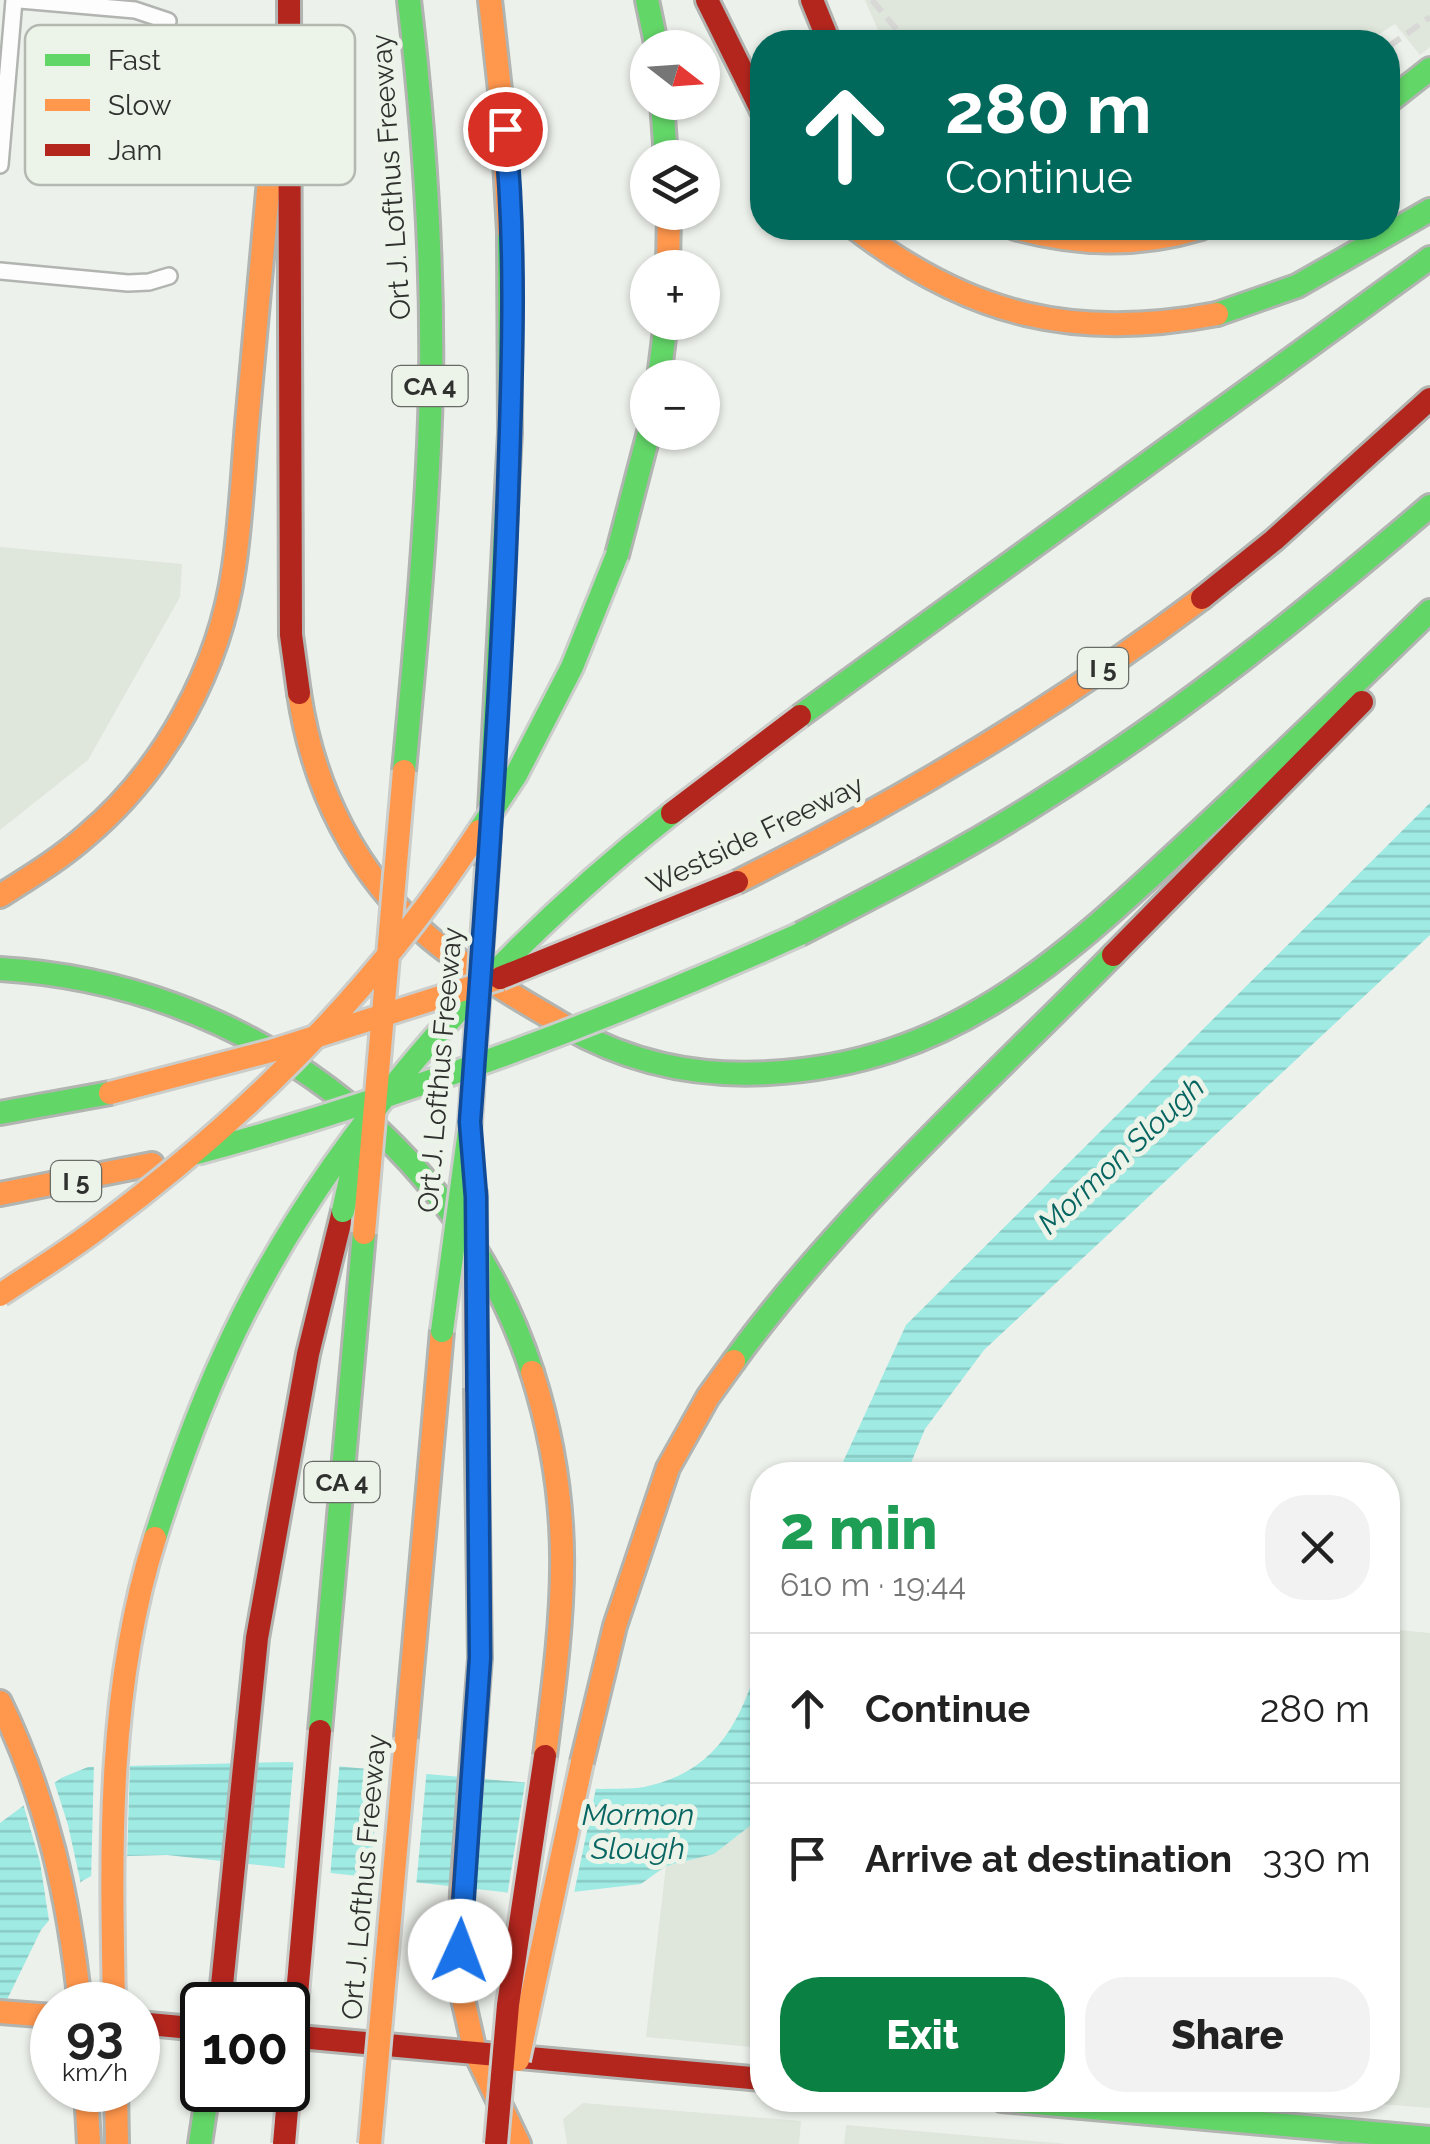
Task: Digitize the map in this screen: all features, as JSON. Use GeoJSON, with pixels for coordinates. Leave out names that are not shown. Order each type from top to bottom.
{"type":"FeatureCollection","features":[{"type":"Feature","properties":{"kind":"main road"},"geometry":{"type":"LineString","coordinates":[[288,25],[289,0]]}},
{"type":"Feature","properties":{"kind":"main road","name":"Ort J. Lofthus Freeway"},"geometry":{"type":"LineString","coordinates":[[284,2144],[420,583],[431,364],[427,206],[409,0]]}},
{"type":"Feature","properties":{"kind":"main road","name":"Ort J. Lofthus Freeway"},"geometry":{"type":"LineString","coordinates":[[370,2144],[442,1330],[470,1122],[506,564],[512,376],[508,160],[490,0]]}},
{"type":"Feature","properties":{"kind":"main road"},"geometry":{"type":"LineString","coordinates":[[648,0],[654,30]]}},
{"type":"Feature","properties":{"kind":"main road"},"geometry":{"type":"LineString","coordinates":[[707,0],[750,87]]}},
{"type":"Feature","properties":{"kind":"main road"},"geometry":{"type":"LineString","coordinates":[[812,0],[824,30]]}},
{"type":"Feature","properties":{"kind":"main road"},"geometry":{"type":"LineString","coordinates":[[1400,93],[1430,69]]}},
{"type":"Feature","properties":{"kind":"main road"},"geometry":{"type":"LineString","coordinates":[[0,896],[54,864],[128,796],[185,716],[216,645],[234,570],[269,185]]}},
{"type":"Feature","properties":{"kind":"main road"},"geometry":{"type":"LineString","coordinates":[[289,185],[291,635],[304,731],[334,820],[369,876],[431,939],[560,1024],[614,1052],[672,1067],[771,1074],[846,1066],[924,1041],[960,1024],[1006,997],[1102,921],[1430,611]]}},
{"type":"Feature","properties":{"kind":"main road"},"geometry":{"type":"LineString","coordinates":[[1400,228],[1430,210]]}},
{"type":"Feature","properties":{"kind":"main road"},"geometry":{"type":"LineString","coordinates":[[869,240],[924,277],[990,306],[1060,323],[1136,327],[1211,317],[1276,295],[1379,240]]}},
{"type":"Feature","properties":{"kind":"main road"},"geometry":{"type":"LineString","coordinates":[[1073,240],[1100,244],[1157,240]]}},
{"type":"Feature","properties":{"kind":"main road"},"geometry":{"type":"LineString","coordinates":[[114,1982],[112,1799],[118,1724],[130,1639],[158,1523],[202,1401],[244,1316],[315,1196],[366,1125],[473,996],[567,901],[616,858],[800,716],[1430,258]]}},
{"type":"Feature","properties":{"kind":"main road","name":"Westside Freeway"},"geometry":{"type":"LineString","coordinates":[[0,1113],[270,1054],[426,1006],[584,948],[737,882],[953,765],[1162,628],[1222,582],[1430,399]]}},
{"type":"Feature","properties":{"kind":"main road"},"geometry":{"type":"LineString","coordinates":[[0,1295],[134,1200],[234,1115],[320,1032],[416,921],[492,817],[534,747],[579,658],[617,555],[645,450]]}},
{"type":"Feature","properties":{"kind":"main road","name":"I 5"},"geometry":{"type":"LineString","coordinates":[[0,1194],[152,1164],[317,1120],[480,1067],[642,1004],[800,934],[946,858],[1080,777],[1318,602],[1430,506]]}},
{"type":"Feature","properties":{"kind":"main road"},"geometry":{"type":"LineString","coordinates":[[497,2144],[614,1626],[668,1468],[708,1396],[765,1319],[860,1212],[1430,632]]}},
{"type":"Feature","properties":{"kind":"main road"},"geometry":{"type":"LineString","coordinates":[[0,969],[70,974],[157,999],[217,1023],[298,1068],[352,1105],[389,1137],[459,1224],[512,1322],[542,1404],[555,1460],[562,1506],[565,1588],[508,2005],[497,2144]]}},
{"type":"Feature","properties":{"kind":"main road"},"geometry":{"type":"LineString","coordinates":[[222,1982],[257,1638],[308,1354],[381,1044]]}},
{"type":"Feature","properties":{"kind":"main road"},"geometry":{"type":"LineString","coordinates":[[470,1122],[476,1197],[480,1658],[459,1981],[475,2052],[519,2144]]}},
{"type":"Feature","properties":{"kind":"main road"},"geometry":{"type":"LineString","coordinates":[[0,1702],[35,1775],[59,1852],[77,1982]]}},
{"type":"Feature","properties":{"kind":"main road"},"geometry":{"type":"LineString","coordinates":[[0,2012],[30,2014]]}},
{"type":"Feature","properties":{"kind":"main road"},"geometry":{"type":"LineString","coordinates":[[310,2038],[750,2078]]}},
{"type":"Feature","properties":{"kind":"main road"},"geometry":{"type":"LineString","coordinates":[[87,2112],[89,2144]]}},
{"type":"Feature","properties":{"kind":"main road"},"geometry":{"type":"LineString","coordinates":[[116,2112],[117,2144]]}},
{"type":"Feature","properties":{"kind":"main road"},"geometry":{"type":"LineString","coordinates":[[200,2144],[205,2112]]}},
{"type":"Feature","properties":{"kind":"main road"},"geometry":{"type":"LineString","coordinates":[[1148,2112],[1430,2138]]}},
{"type":"Feature","properties":{"kind":"street"},"geometry":{"type":"LineString","coordinates":[[0,165],[17,0],[134,10],[168,21]]}},
{"type":"Feature","properties":{"kind":"street"},"geometry":{"type":"LineString","coordinates":[[0,271],[128,283],[169,276]]}},
{"type":"Feature","properties":{"kind":"shaded area"},"geometry":{"type":"Polygon","coordinates":[[[865,0],[1430,0],[1430,47],[1420,55],[1395,24],[1385,30],[878,30],[865,0]]]}},
{"type":"Feature","properties":{"kind":"shaded area"},"geometry":{"type":"Polygon","coordinates":[[[0,547],[182,564],[180,597],[88,760],[0,830],[0,547]]]}},
{"type":"Feature","properties":{"kind":"shaded area"},"geometry":{"type":"Polygon","coordinates":[[[1400,1630],[1430,1633],[1430,2108],[1400,2106],[1400,1630]]]}},
{"type":"Feature","properties":{"kind":"shaded area"},"geometry":{"type":"Polygon","coordinates":[[[750,1826],[750,2047],[646,2037],[666,1866],[714,1854],[750,1826]]]}},
{"type":"Feature","properties":{"kind":"shaded area"},"geometry":{"type":"Polygon","coordinates":[[[583,2103],[801,2121],[799,2144],[567,2144],[563,2119],[583,2103]]]}},
{"type":"Feature","properties":{"kind":"shaded area"},"geometry":{"type":"Polygon","coordinates":[[[846,2125],[1067,2144],[844,2144],[846,2125]]]}},
{"type":"Feature","properties":{"kind":"water","name":"Mormon Slough"},"geometry":{"type":"Polygon","coordinates":[[[1430,803],[1430,935],[984,1350],[925,1429],[911,1462],[843,1462],[906,1325],[1430,803]]]}},
{"type":"Feature","properties":{"kind":"water","name":"Mormon Slough"},"geometry":{"type":"Polygon","coordinates":[[[750,1687],[750,1826],[714,1854],[666,1866],[641,1884],[539,1896],[167,1855],[128,1856],[82,1881],[41,1930],[0,2014],[0,1823],[61,1778],[88,1767],[288,1762],[600,1789],[642,1787],[673,1778],[711,1753],[750,1687]]]}},
{"type":"Feature","properties":{"kind":"pier"},"geometry":{"type":"Polygon","coordinates":[[[294,1757],[340,1759],[330,1878],[284,1873],[294,1757]]]}},
{"type":"Feature","properties":{"kind":"pier"},"geometry":{"type":"Polygon","coordinates":[[[130,1761],[127,1862],[91,1882],[94,1762],[130,1761]]]}},
{"type":"Feature","properties":{"kind":"pier"},"geometry":{"type":"Polygon","coordinates":[[[380,1763],[427,1767],[416,1887],[370,1882],[380,1763]]]}},
{"type":"Feature","properties":{"kind":"pier"},"geometry":{"type":"Polygon","coordinates":[[[526,1777],[597,1783],[573,1898],[539,1901],[507,1897],[526,1777]]]}},
{"type":"Feature","properties":{"kind":"pier"},"geometry":{"type":"Polygon","coordinates":[[[53,1778],[82,1889],[50,1927],[40,1862],[22,1800],[53,1778]]]}},
{"type":"Feature","properties":{"kind":"railway"},"geometry":{"type":"LineString","coordinates":[[872,0],[897,30]]}},
{"type":"Feature","properties":{"kind":"railway"},"geometry":{"type":"LineString","coordinates":[[1400,38],[1430,17]]}},
{"type":"Feature","properties":{"kind":"traffic: fast"},"geometry":{"type":"LineString","coordinates":[[404,771],[424,530],[431,386],[426,193],[409,0]]}},
{"type":"Feature","properties":{"kind":"traffic: fast"},"geometry":{"type":"LineString","coordinates":[[647,0],[653,30]]}},
{"type":"Feature","properties":{"kind":"traffic: fast"},"geometry":{"type":"LineString","coordinates":[[1400,93],[1430,69]]}},
{"type":"Feature","properties":{"kind":"traffic: fast"},"geometry":{"type":"LineString","coordinates":[[663,120],[665,140]]}},
{"type":"Feature","properties":{"kind":"traffic: fast"},"geometry":{"type":"LineString","coordinates":[[1400,227],[1430,210]]}},
{"type":"Feature","properties":{"kind":"traffic: fast"},"geometry":{"type":"LineString","coordinates":[[487,867],[510,433],[509,232]]}},
{"type":"Feature","properties":{"kind":"traffic: fast"},"geometry":{"type":"LineString","coordinates":[[1217,314],[1297,286],[1378,240]]}},
{"type":"Feature","properties":{"kind":"traffic: fast"},"geometry":{"type":"LineString","coordinates":[[800,716],[1430,258]]}},
{"type":"Feature","properties":{"kind":"traffic: fast"},"geometry":{"type":"LineString","coordinates":[[661,360],[664,340]]}},
{"type":"Feature","properties":{"kind":"traffic: fast"},"geometry":{"type":"LineString","coordinates":[[617,555],[644,450]]}},
{"type":"Feature","properties":{"kind":"traffic: fast"},"geometry":{"type":"LineString","coordinates":[[800,934],[956,851],[1098,764],[1244,659],[1430,506]]}},
{"type":"Feature","properties":{"kind":"traffic: fast"},"geometry":{"type":"LineString","coordinates":[[479,831],[516,775],[572,667],[617,555]]}},
{"type":"Feature","properties":{"kind":"traffic: fast"},"geometry":{"type":"LineString","coordinates":[[565,1026],[613,1050],[663,1065],[741,1074],[836,1065],[897,1048],[954,1024],[1006,994],[1103,919],[1430,611]]}},
{"type":"Feature","properties":{"kind":"traffic: fast"},"geometry":{"type":"LineString","coordinates":[[155,1538],[187,1444],[225,1353],[264,1276],[361,1127],[417,1058],[540,927],[672,813]]}},
{"type":"Feature","properties":{"kind":"traffic: fast"},"geometry":{"type":"LineString","coordinates":[[442,1331],[470,1123],[487,867]]}},
{"type":"Feature","properties":{"kind":"traffic: fast"},"geometry":{"type":"LineString","coordinates":[[197,1153],[351,1108],[503,1056],[800,934]]}},
{"type":"Feature","properties":{"kind":"traffic: fast"},"geometry":{"type":"LineString","coordinates":[[734,1361],[867,1202],[1113,955]]}},
{"type":"Feature","properties":{"kind":"traffic: fast"},"geometry":{"type":"LineString","coordinates":[[0,969],[89,981],[175,1005],[255,1041],[329,1089],[395,1146],[451,1213],[498,1289],[532,1372]]}},
{"type":"Feature","properties":{"kind":"traffic: fast"},"geometry":{"type":"LineString","coordinates":[[0,1113],[110,1093]]}},
{"type":"Feature","properties":{"kind":"traffic: fast"},"geometry":{"type":"LineString","coordinates":[[343,1211],[357,1148]]}},
{"type":"Feature","properties":{"kind":"traffic: fast"},"geometry":{"type":"LineString","coordinates":[[320,1731],[364,1233]]}},
{"type":"Feature","properties":{"kind":"traffic: fast"},"geometry":{"type":"LineString","coordinates":[[200,2144],[205,2112]]}},
{"type":"Feature","properties":{"kind":"traffic: fast"},"geometry":{"type":"LineString","coordinates":[[1137,2112],[1430,2138]]}},
{"type":"Feature","properties":{"kind":"traffic: slow"},"geometry":{"type":"LineString","coordinates":[[490,0],[502,108],[509,232]]}},
{"type":"Feature","properties":{"kind":"traffic: slow"},"geometry":{"type":"LineString","coordinates":[[0,896],[77,844],[140,780],[184,714],[216,642],[234,567],[269,185]]}},
{"type":"Feature","properties":{"kind":"traffic: slow"},"geometry":{"type":"LineString","coordinates":[[668,250],[669,230]]}},
{"type":"Feature","properties":{"kind":"traffic: slow"},"geometry":{"type":"LineString","coordinates":[[872,240],[940,282],[1026,314],[1070,322],[1117,324],[1217,314]]}},
{"type":"Feature","properties":{"kind":"traffic: slow"},"geometry":{"type":"LineString","coordinates":[[1085,240],[1139,240]]}},
{"type":"Feature","properties":{"kind":"traffic: slow"},"geometry":{"type":"LineString","coordinates":[[737,882],[976,751],[1091,677],[1202,598]]}},
{"type":"Feature","properties":{"kind":"traffic: slow"},"geometry":{"type":"LineString","coordinates":[[299,693],[327,795],[359,857],[380,886],[403,913],[445,950],[565,1026]]}},
{"type":"Feature","properties":{"kind":"traffic: slow"},"geometry":{"type":"LineString","coordinates":[[364,1233],[404,771]]}},
{"type":"Feature","properties":{"kind":"traffic: slow"},"geometry":{"type":"LineString","coordinates":[[0,1295],[155,1184],[259,1093],[308,1045],[398,942],[479,831]]}},
{"type":"Feature","properties":{"kind":"traffic: slow"},"geometry":{"type":"LineString","coordinates":[[110,1093],[271,1051],[500,978]]}},
{"type":"Feature","properties":{"kind":"traffic: slow"},"geometry":{"type":"LineString","coordinates":[[0,1194],[152,1164]]}},
{"type":"Feature","properties":{"kind":"traffic: slow"},"geometry":{"type":"LineString","coordinates":[[406,1738],[442,1331]]}},
{"type":"Feature","properties":{"kind":"traffic: slow"},"geometry":{"type":"LineString","coordinates":[[582,1762],[615,1626],[668,1468],[708,1397],[734,1361]]}},
{"type":"Feature","properties":{"kind":"traffic: slow"},"geometry":{"type":"LineString","coordinates":[[532,1372],[556,1471],[561,1518],[561,1609],[545,1756]]}},
{"type":"Feature","properties":{"kind":"traffic: slow"},"geometry":{"type":"LineString","coordinates":[[475,2052],[459,1981],[480,1658],[476,1388]]}},
{"type":"Feature","properties":{"kind":"traffic: slow"},"geometry":{"type":"LineString","coordinates":[[114,1982],[113,1828],[120,1711],[139,1595],[155,1538]]}},
{"type":"Feature","properties":{"kind":"traffic: slow"},"geometry":{"type":"LineString","coordinates":[[0,1702],[31,1775],[54,1850],[77,1982]]}},
{"type":"Feature","properties":{"kind":"traffic: slow"},"geometry":{"type":"LineString","coordinates":[[370,2144],[406,1738]]}},
{"type":"Feature","properties":{"kind":"traffic: slow"},"geometry":{"type":"LineString","coordinates":[[518,2060],[582,1762]]}},
{"type":"Feature","properties":{"kind":"traffic: slow"},"geometry":{"type":"LineString","coordinates":[[0,2012],[30,2014]]}},
{"type":"Feature","properties":{"kind":"traffic: slow"},"geometry":{"type":"LineString","coordinates":[[475,2052],[519,2144]]}},
{"type":"Feature","properties":{"kind":"traffic: slow"},"geometry":{"type":"LineString","coordinates":[[87,2112],[89,2144]]}},
{"type":"Feature","properties":{"kind":"traffic: slow"},"geometry":{"type":"LineString","coordinates":[[116,2112],[117,2144]]}},
{"type":"Feature","properties":{"kind":"traffic: jam"},"geometry":{"type":"LineString","coordinates":[[289,0],[289,25]]}},
{"type":"Feature","properties":{"kind":"traffic: jam"},"geometry":{"type":"LineString","coordinates":[[707,0],[750,87]]}},
{"type":"Feature","properties":{"kind":"traffic: jam"},"geometry":{"type":"LineString","coordinates":[[812,0],[824,30]]}},
{"type":"Feature","properties":{"kind":"traffic: jam"},"geometry":{"type":"LineString","coordinates":[[290,185],[291,635],[299,693]]}},
{"type":"Feature","properties":{"kind":"traffic: jam"},"geometry":{"type":"LineString","coordinates":[[1202,598],[1274,540],[1430,399]]}},
{"type":"Feature","properties":{"kind":"traffic: jam"},"geometry":{"type":"LineString","coordinates":[[1113,955],[1362,702]]}},
{"type":"Feature","properties":{"kind":"traffic: jam"},"geometry":{"type":"LineString","coordinates":[[672,813],[800,716]]}},
{"type":"Feature","properties":{"kind":"traffic: jam"},"geometry":{"type":"LineString","coordinates":[[500,978],[737,882]]}},
{"type":"Feature","properties":{"kind":"traffic: jam"},"geometry":{"type":"LineString","coordinates":[[475,1189],[476,1388]]}},
{"type":"Feature","properties":{"kind":"traffic: jam"},"geometry":{"type":"LineString","coordinates":[[222,1982],[257,1638],[308,1354],[343,1211]]}},
{"type":"Feature","properties":{"kind":"traffic: jam"},"geometry":{"type":"LineString","coordinates":[[284,2144],[320,1731]]}},
{"type":"Feature","properties":{"kind":"traffic: jam"},"geometry":{"type":"LineString","coordinates":[[496,2144],[508,2005],[545,1756]]}},
{"type":"Feature","properties":{"kind":"traffic: jam"},"geometry":{"type":"LineString","coordinates":[[160,2025],[180,2027]]}},
{"type":"Feature","properties":{"kind":"traffic: jam"},"geometry":{"type":"LineString","coordinates":[[310,2038],[750,2078]]}},
{"type":"Feature","properties":{"kind":"route"},"geometry":{"type":"LineString","coordinates":[[460,1951],[480,1658],[476,1197],[470,1122],[506,564],[512,376],[511,228],[505,129]]}}]}
